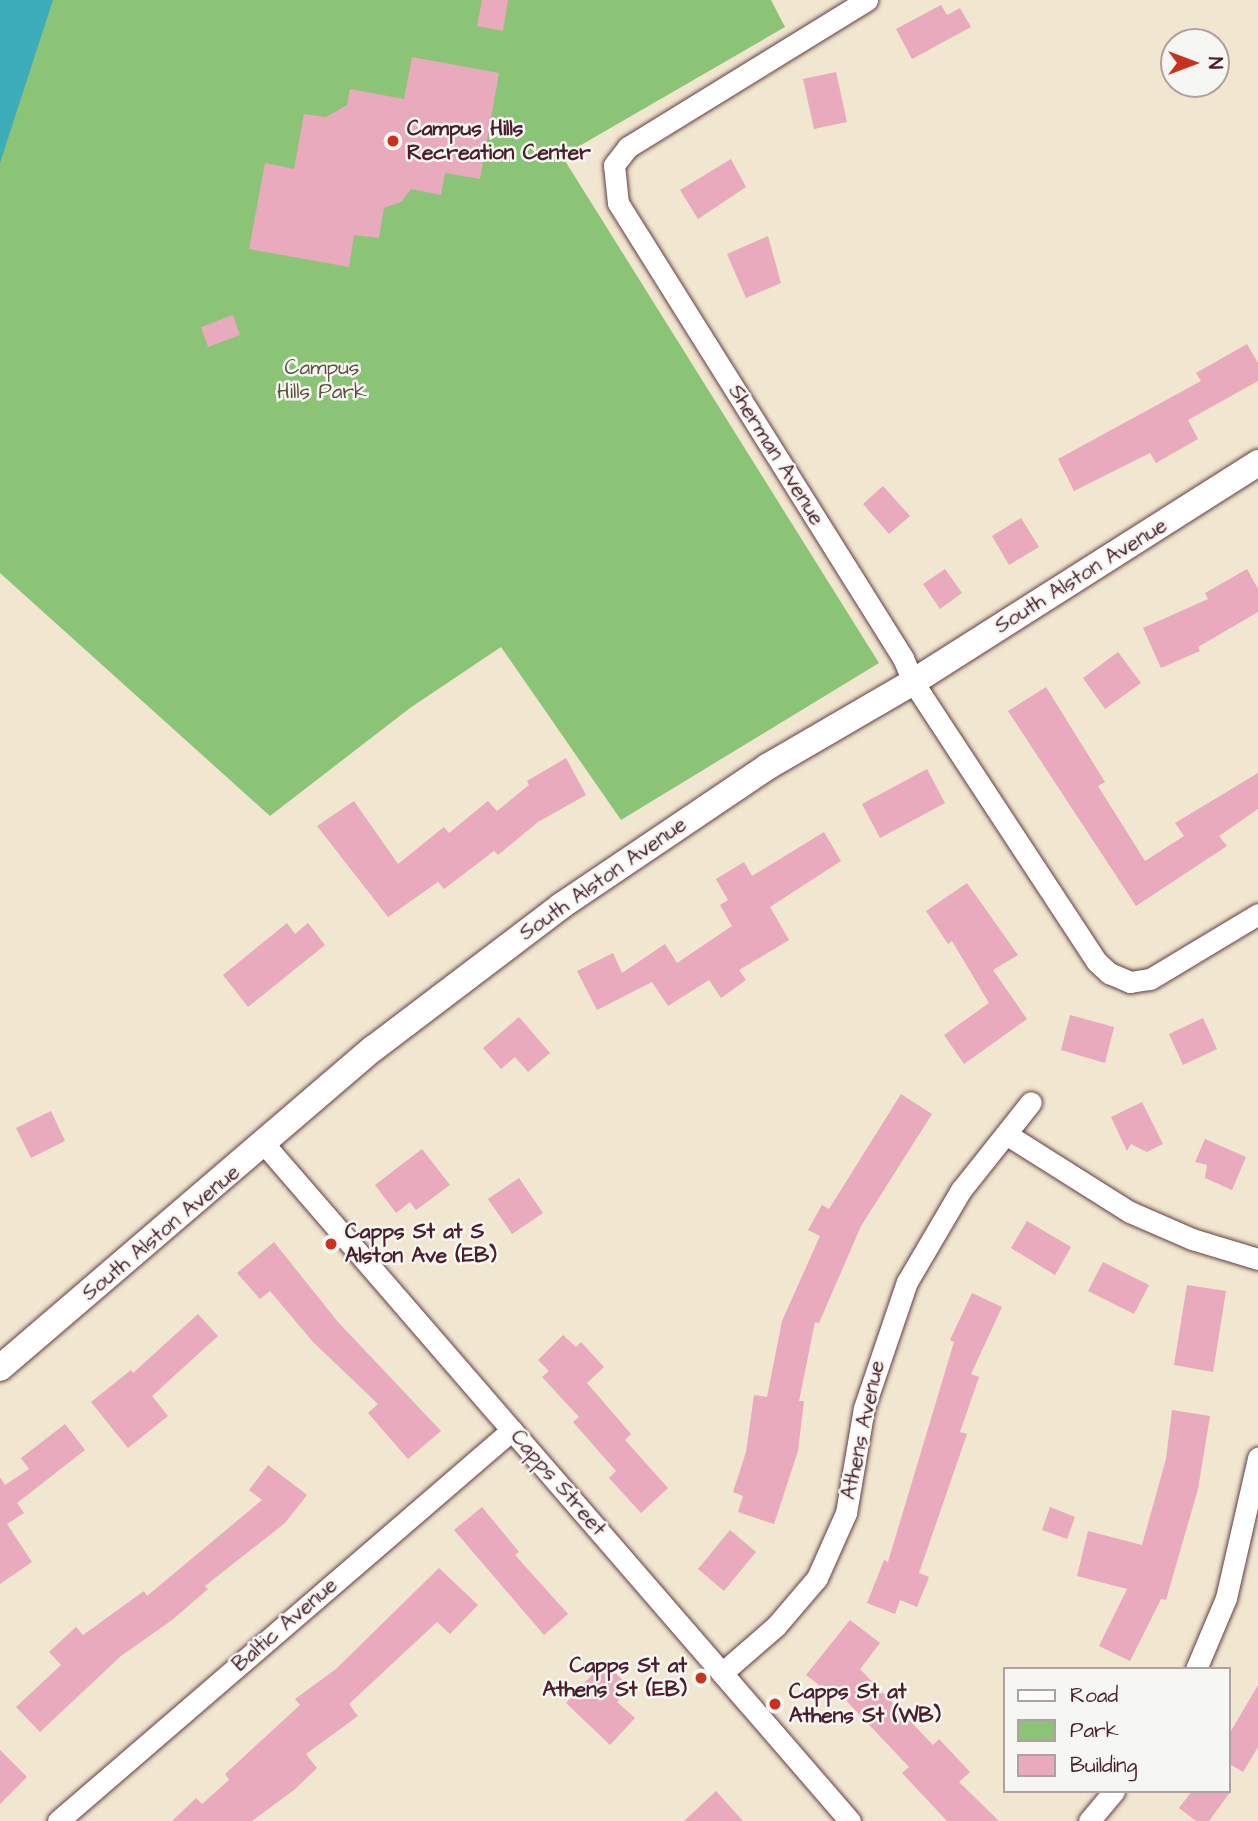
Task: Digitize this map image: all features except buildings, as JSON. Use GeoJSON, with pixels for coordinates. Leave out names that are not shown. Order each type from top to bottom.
{"type":"FeatureCollection","features":[{"type":"Feature","properties":{"kind":"street","name":"Sherman Avenue"},"geometry":{"type":"LineString","coordinates":[[867,0],[628,147],[614,165],[613,183],[618,203],[895,646],[913,682],[1086,948],[1109,973],[1130,982],[1172,968],[1258,914]]}},
{"type":"Feature","properties":{"kind":"street","name":"South Alston Avenue"},"geometry":{"type":"LineString","coordinates":[[0,1368],[265,1145],[374,1048],[594,882],[767,767],[913,682],[1258,463]]}},
{"type":"Feature","properties":{"kind":"street","name":"Athens Avenue"},"geometry":{"type":"LineString","coordinates":[[722,1673],[776,1626],[823,1566],[846,1513],[864,1408],[898,1303],[961,1190],[1031,1102]]}},
{"type":"Feature","properties":{"kind":"street"},"geometry":{"type":"LineString","coordinates":[[1006,1134],[1130,1212],[1192,1239],[1258,1259]]}},
{"type":"Feature","properties":{"kind":"street","name":"Capps Street"},"geometry":{"type":"LineString","coordinates":[[265,1145],[850,1821]]}},
{"type":"Feature","properties":{"kind":"street","name":"Baltic Avenue"},"geometry":{"type":"LineString","coordinates":[[58,1821],[512,1430]]}},
{"type":"Feature","properties":{"kind":"street"},"geometry":{"type":"LineString","coordinates":[[1197,1667],[1226,1598],[1258,1458]]}},
{"type":"Feature","properties":{"kind":"street"},"geometry":{"type":"LineString","coordinates":[[1089,1821],[1112,1793]]}},
{"type":"Feature","properties":{"kind":"green space","name":"Campus Hills Park"},"geometry":{"type":"Polygon","coordinates":[[[0,0],[771,0],[785,27],[562,156],[879,663],[621,820],[501,647],[410,708],[270,816],[0,573],[0,0]]]}},
{"type":"Feature","properties":{"kind":"water"},"geometry":{"type":"Polygon","coordinates":[[[0,0],[53,0],[0,163],[0,0]]]}},
{"type":"Feature","properties":{"kind":"place","name":"Campus Hills Recreation Center"},"geometry":{"type":"Point","coordinates":[393,141]}},
{"type":"Feature","properties":{"kind":"place","name":"Capps St at S Alston Ave (EB)"},"geometry":{"type":"Point","coordinates":[331,1244]}},
{"type":"Feature","properties":{"kind":"place","name":"Capps St at Athens St (EB)"},"geometry":{"type":"Point","coordinates":[701,1678]}},
{"type":"Feature","properties":{"kind":"place","name":"Capps St at Athens St (WB)"},"geometry":{"type":"Point","coordinates":[775,1704]}}]}
